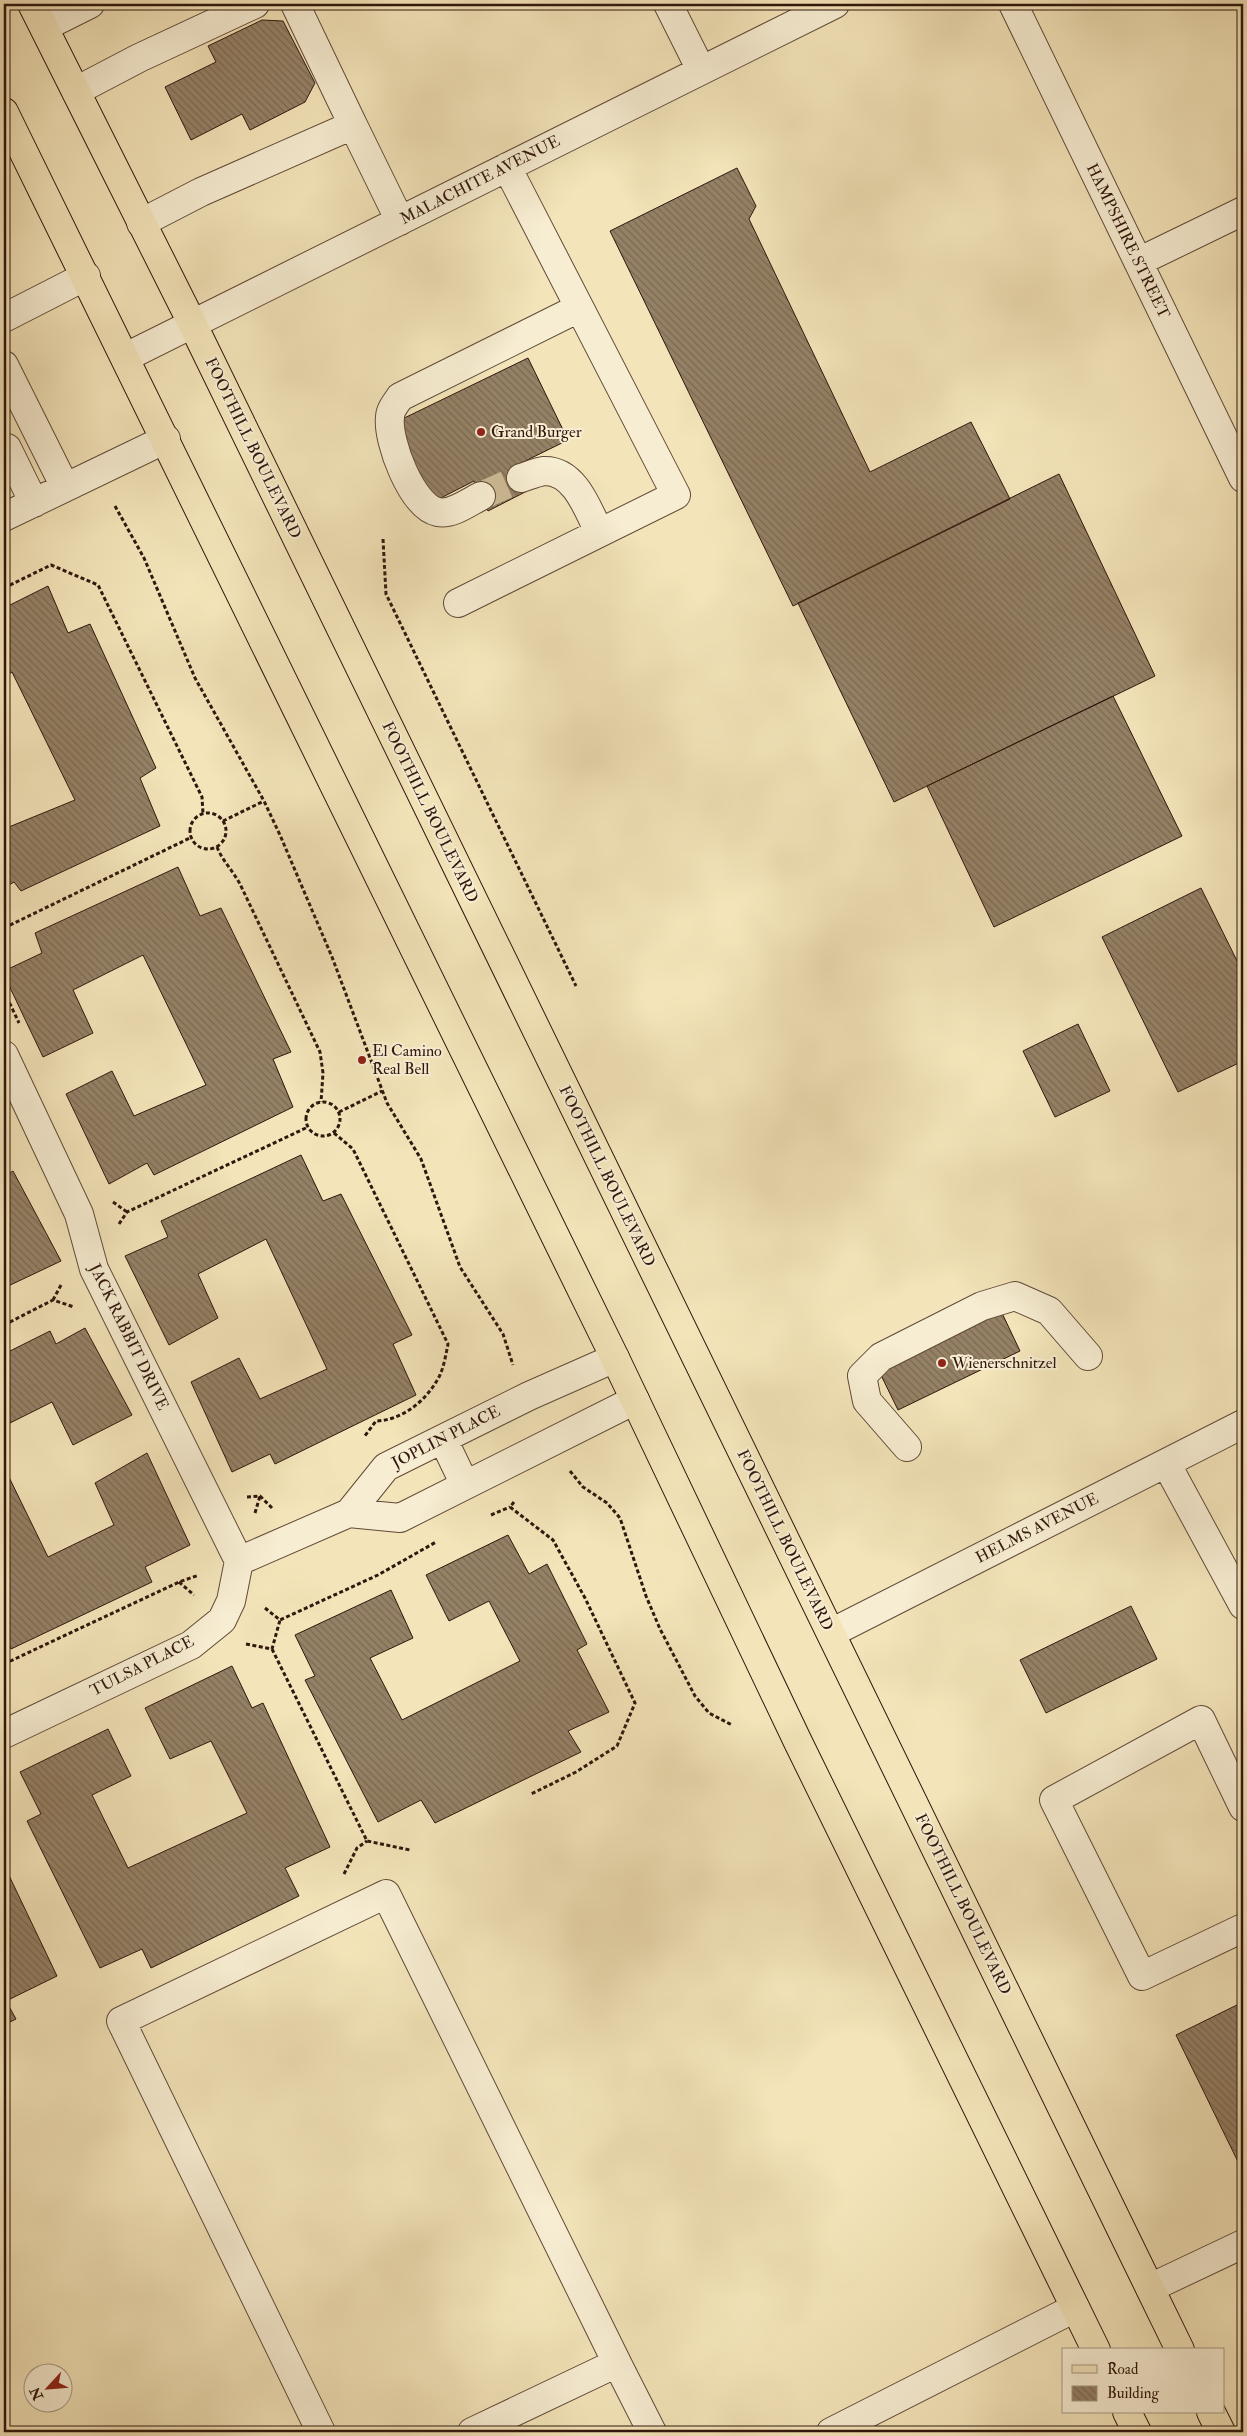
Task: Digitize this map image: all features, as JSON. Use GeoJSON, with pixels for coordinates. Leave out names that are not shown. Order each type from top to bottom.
{"type":"FeatureCollection","features":[{"type":"Feature","properties":{"kind":"main road","name":"FOOTHILL BOULEVARD"},"geometry":{"type":"LineString","coordinates":[[38,15],[192,324],[1179,2348]]}},
{"type":"Feature","properties":{"kind":"main road"},"geometry":{"type":"LineString","coordinates":[[4,112],[126,357],[615,1358],[798,1742],[1095,2348]]}},
{"type":"Feature","properties":{"kind":"main road"},"geometry":{"type":"LineString","coordinates":[[1128,2414],[1137,2432]]}},
{"type":"Feature","properties":{"kind":"main road"},"geometry":{"type":"LineString","coordinates":[[1212,2414],[1221,2432]]}},
{"type":"Feature","properties":{"kind":"street"},"geometry":{"type":"LineString","coordinates":[[38,15],[90,4]]}},
{"type":"Feature","properties":{"kind":"street"},"geometry":{"type":"LineString","coordinates":[[76,91],[139,58],[254,4]]}},
{"type":"Feature","properties":{"kind":"street"},"geometry":{"type":"LineString","coordinates":[[294,4],[400,221]]}},
{"type":"Feature","properties":{"kind":"street"},"geometry":{"type":"LineString","coordinates":[[668,4],[701,70]]}},
{"type":"Feature","properties":{"kind":"street","name":"MALACHITE AVENUE"},"geometry":{"type":"LineString","coordinates":[[126,357],[835,4]]}},
{"type":"Feature","properties":{"kind":"street","name":"HAMPSHIRE STREET"},"geometry":{"type":"LineString","coordinates":[[1013,4],[1243,478]]}},
{"type":"Feature","properties":{"kind":"street"},"geometry":{"type":"LineString","coordinates":[[141,223],[201,192],[353,125]]}},
{"type":"Feature","properties":{"kind":"street"},"geometry":{"type":"LineString","coordinates":[[458,603],[676,495],[506,167]]}},
{"type":"Feature","properties":{"kind":"street"},"geometry":{"type":"LineString","coordinates":[[1138,262],[1243,212]]}},
{"type":"Feature","properties":{"kind":"street"},"geometry":{"type":"LineString","coordinates":[[4,318],[86,276]]}},
{"type":"Feature","properties":{"kind":"street"},"geometry":{"type":"LineString","coordinates":[[481,496],[452,511],[439,513],[428,508],[417,497],[394,449],[389,432],[390,414],[400,397],[579,308]]}},
{"type":"Feature","properties":{"kind":"street"},"geometry":{"type":"LineString","coordinates":[[4,365],[65,488]]}},
{"type":"Feature","properties":{"kind":"street"},"geometry":{"type":"LineString","coordinates":[[4,517],[166,439]]}},
{"type":"Feature","properties":{"kind":"street"},"geometry":{"type":"LineString","coordinates":[[7,448],[34,503]]}},
{"type":"Feature","properties":{"kind":"street"},"geometry":{"type":"LineString","coordinates":[[520,478],[544,471],[559,474],[570,481],[580,494],[599,532]]}},
{"type":"Feature","properties":{"kind":"street","name":"JACK RABBIT DRIVE"},"geometry":{"type":"LineString","coordinates":[[4,1055],[80,1214],[94,1269],[239,1561]]}},
{"type":"Feature","properties":{"kind":"street"},"geometry":{"type":"LineString","coordinates":[[907,1447],[867,1401],[862,1376],[881,1357],[898,1348],[982,1306],[1015,1296],[1049,1311],[1088,1356]]}},
{"type":"Feature","properties":{"kind":"street","name":"JOPLIN PLACE"},"geometry":{"type":"LineString","coordinates":[[239,1561],[349,1513],[386,1467],[529,1396],[615,1358]]}},
{"type":"Feature","properties":{"kind":"street"},"geometry":{"type":"LineString","coordinates":[[349,1513],[400,1518],[635,1400]]}},
{"type":"Feature","properties":{"kind":"street","name":"HELMS AVENUE"},"geometry":{"type":"LineString","coordinates":[[831,1633],[1243,1424]]}},
{"type":"Feature","properties":{"kind":"street"},"geometry":{"type":"LineString","coordinates":[[443,1438],[465,1485]]}},
{"type":"Feature","properties":{"kind":"street"},"geometry":{"type":"LineString","coordinates":[[1166,1463],[1243,1606]]}},
{"type":"Feature","properties":{"kind":"street","name":"TULSA PLACE"},"geometry":{"type":"LineString","coordinates":[[4,1734],[191,1644],[222,1620],[231,1601],[239,1561]]}},
{"type":"Feature","properties":{"kind":"street"},"geometry":{"type":"LineString","coordinates":[[1243,1807],[1201,1720],[1054,1800],[1142,1976],[1243,1928]]}},
{"type":"Feature","properties":{"kind":"street"},"geometry":{"type":"LineString","coordinates":[[321,2432],[122,2021],[386,1894],[652,2432]]}},
{"type":"Feature","properties":{"kind":"street"},"geometry":{"type":"LineString","coordinates":[[1150,2288],[1243,2244]]}},
{"type":"Feature","properties":{"kind":"street"},"geometry":{"type":"LineString","coordinates":[[831,2432],[1075,2308]]}},
{"type":"Feature","properties":{"kind":"street"},"geometry":{"type":"LineString","coordinates":[[472,2432],[617,2363]]}},
{"type":"Feature","properties":{"kind":"path"},"geometry":{"type":"LineString","coordinates":[[114,506],[144,558],[195,678],[264,801],[332,956],[387,1103],[421,1159],[460,1267],[503,1334],[514,1368],[529,1396]]}},
{"type":"Feature","properties":{"kind":"path"},"geometry":{"type":"LineString","coordinates":[[383,539],[386,594],[576,986]]}},
{"type":"Feature","properties":{"kind":"path"},"geometry":{"type":"LineString","coordinates":[[4,588],[51,566],[98,586],[202,797],[204,814]]}},
{"type":"Feature","properties":{"kind":"path"},"geometry":{"type":"LineString","coordinates":[[223,822],[264,801]]}},
{"type":"Feature","properties":{"kind":"path"},"geometry":{"type":"LineString","coordinates":[[204,814],[215,814],[223,822],[226,826],[224,838],[217,846],[205,848],[194,842],[190,831],[194,820],[204,814]]}},
{"type":"Feature","properties":{"kind":"path"},"geometry":{"type":"LineString","coordinates":[[4,928],[192,837]]}},
{"type":"Feature","properties":{"kind":"path"},"geometry":{"type":"LineString","coordinates":[[217,846],[221,858],[231,868],[240,884],[320,1052],[323,1073],[321,1102]]}},
{"type":"Feature","properties":{"kind":"path"},"geometry":{"type":"LineString","coordinates":[[338,1112],[382,1091]]}},
{"type":"Feature","properties":{"kind":"path"},"geometry":{"type":"LineString","coordinates":[[321,1102],[331,1104],[338,1112],[340,1123],[334,1133],[323,1137],[312,1132],[308,1127],[308,1112],[311,1107],[321,1102]]}},
{"type":"Feature","properties":{"kind":"path"},"geometry":{"type":"LineString","coordinates":[[115,1230],[127,1212],[308,1127]]}},
{"type":"Feature","properties":{"kind":"path"},"geometry":{"type":"LineString","coordinates":[[334,1133],[353,1149],[448,1344],[440,1374],[420,1404],[388,1421],[376,1421],[359,1444]]}},
{"type":"Feature","properties":{"kind":"path"},"geometry":{"type":"LineString","coordinates":[[4,1324],[53,1300],[79,1309]]}},
{"type":"Feature","properties":{"kind":"path"},"geometry":{"type":"LineString","coordinates":[[552,1440],[566,1467],[583,1487],[607,1503],[620,1518],[656,1620],[695,1696],[708,1713],[732,1726]]}},
{"type":"Feature","properties":{"kind":"path"},"geometry":{"type":"LineString","coordinates":[[240,1497],[260,1496],[276,1513]]}},
{"type":"Feature","properties":{"kind":"path"},"geometry":{"type":"LineString","coordinates":[[487,1516],[510,1507],[519,1496]]}},
{"type":"Feature","properties":{"kind":"path"},"geometry":{"type":"LineString","coordinates":[[510,1507],[554,1540],[585,1598],[635,1704],[617,1746],[576,1772],[532,1794]]}},
{"type":"Feature","properties":{"kind":"path"},"geometry":{"type":"LineString","coordinates":[[4,1664],[179,1582],[239,1561],[264,1608],[280,1620],[378,1575],[438,1541]]}},
{"type":"Feature","properties":{"kind":"path"},"geometry":{"type":"LineString","coordinates":[[179,1582],[201,1602]]}},
{"type":"Feature","properties":{"kind":"path"},"geometry":{"type":"LineString","coordinates":[[272,1649],[367,1841],[410,1850]]}},
{"type":"Feature","properties":{"kind":"building"},"geometry":{"type":"Polygon","coordinates":[[[262,20],[283,21],[315,83],[305,102],[250,130],[242,114],[191,140],[165,87],[216,62],[208,46],[262,20]]]}},
{"type":"Feature","properties":{"kind":"building"},"geometry":{"type":"Polygon","coordinates":[[[737,168],[756,206],[749,219],[870,472],[971,422],[1010,499],[793,606],[610,231],[737,168]]]}},
{"type":"Feature","properties":{"kind":"building","name":"Grand Burger"},"geometry":{"type":"Polygon","coordinates":[[[528,358],[568,440],[515,466],[527,491],[488,511],[474,481],[433,502],[394,423],[528,358]]]}},
{"type":"Feature","properties":{"kind":"building"},"geometry":{"type":"Polygon","coordinates":[[[1059,474],[1155,676],[894,802],[798,603],[1059,474]]]}},
{"type":"Feature","properties":{"kind":"building"},"geometry":{"type":"Polygon","coordinates":[[[48,586],[68,633],[90,624],[156,768],[140,778],[160,826],[21,891],[14,882],[4,888],[4,829],[75,800],[12,672],[4,677],[4,608],[48,586]]]}},
{"type":"Feature","properties":{"kind":"building"},"geometry":{"type":"Polygon","coordinates":[[[1113,696],[1182,836],[994,927],[927,786],[1113,696]]]}},
{"type":"Feature","properties":{"kind":"building"},"geometry":{"type":"Polygon","coordinates":[[[178,867],[200,916],[221,908],[291,1052],[273,1059],[293,1107],[154,1175],[147,1163],[109,1184],[66,1094],[112,1071],[134,1116],[206,1085],[143,955],[73,990],[93,1033],[43,1057],[4,975],[4,971],[42,953],[35,933],[178,867]]]}},
{"type":"Feature","properties":{"kind":"building"},"geometry":{"type":"Polygon","coordinates":[[[1201,888],[1243,973],[1243,1061],[1178,1092],[1102,937],[1201,888]]]}},
{"type":"Feature","properties":{"kind":"building"},"geometry":{"type":"Polygon","coordinates":[[[1078,1024],[1110,1091],[1055,1117],[1023,1051],[1078,1024]]]}},
{"type":"Feature","properties":{"kind":"building"},"geometry":{"type":"Polygon","coordinates":[[[301,1155],[323,1201],[341,1194],[412,1335],[393,1344],[416,1395],[275,1464],[270,1454],[232,1472],[191,1382],[239,1358],[260,1399],[327,1369],[266,1239],[198,1274],[218,1318],[169,1345],[125,1256],[168,1237],[161,1221],[301,1155]]]}},
{"type":"Feature","properties":{"kind":"building"},"geometry":{"type":"Polygon","coordinates":[[[13,1171],[61,1261],[4,1288],[4,1176],[13,1171]]]}},
{"type":"Feature","properties":{"kind":"building","name":"Wienerschnitzel"},"geometry":{"type":"Polygon","coordinates":[[[1001,1311],[1020,1351],[898,1410],[878,1369],[901,1358],[891,1336],[922,1321],[1001,1311]]]}},
{"type":"Feature","properties":{"kind":"building"},"geometry":{"type":"Polygon","coordinates":[[[85,1328],[132,1415],[73,1445],[52,1402],[4,1426],[4,1354],[50,1331],[56,1344],[85,1328]]]}},
{"type":"Feature","properties":{"kind":"building"},"geometry":{"type":"Polygon","coordinates":[[[147,1453],[190,1545],[145,1567],[152,1582],[11,1649],[4,1635],[4,1467],[48,1557],[114,1525],[95,1483],[147,1453]]]}},
{"type":"Feature","properties":{"kind":"building"},"geometry":{"type":"Polygon","coordinates":[[[508,1535],[529,1574],[547,1564],[587,1644],[577,1650],[609,1712],[568,1731],[581,1752],[435,1823],[421,1800],[378,1822],[305,1680],[315,1676],[295,1635],[391,1590],[413,1638],[370,1658],[402,1720],[520,1661],[489,1601],[449,1621],[426,1575],[508,1535]]]}},
{"type":"Feature","properties":{"kind":"building"},"geometry":{"type":"Polygon","coordinates":[[[1131,1606],[1157,1659],[1046,1713],[1020,1660],[1131,1606]]]}},
{"type":"Feature","properties":{"kind":"building"},"geometry":{"type":"Polygon","coordinates":[[[232,1666],[252,1708],[263,1703],[330,1847],[285,1868],[299,1896],[151,1968],[142,1949],[100,1968],[27,1821],[41,1814],[20,1772],[108,1729],[131,1776],[92,1795],[128,1868],[247,1813],[211,1741],[170,1759],[145,1708],[232,1666]]]}},
{"type":"Feature","properties":{"kind":"building"},"geometry":{"type":"Polygon","coordinates":[[[4,1865],[57,1976],[6,2001],[16,2019],[4,2025],[4,1865]]]}},
{"type":"Feature","properties":{"kind":"building"},"geometry":{"type":"Polygon","coordinates":[[[1243,2002],[1243,2172],[1176,2035],[1243,2002]]]}},
{"type":"Feature","properties":{"kind":"tunnel"},"geometry":{"type":"LineString","coordinates":[[481,496],[521,478]]}},
{"type":"Feature","properties":{"kind":"place","name":"Grand Burger"},"geometry":{"type":"Point","coordinates":[481,432]}},
{"type":"Feature","properties":{"kind":"place","name":"El Camino Real Bell"},"geometry":{"type":"Point","coordinates":[362,1060]}},
{"type":"Feature","properties":{"kind":"place","name":"Wienerschnitzel"},"geometry":{"type":"Point","coordinates":[942,1363]}}]}
